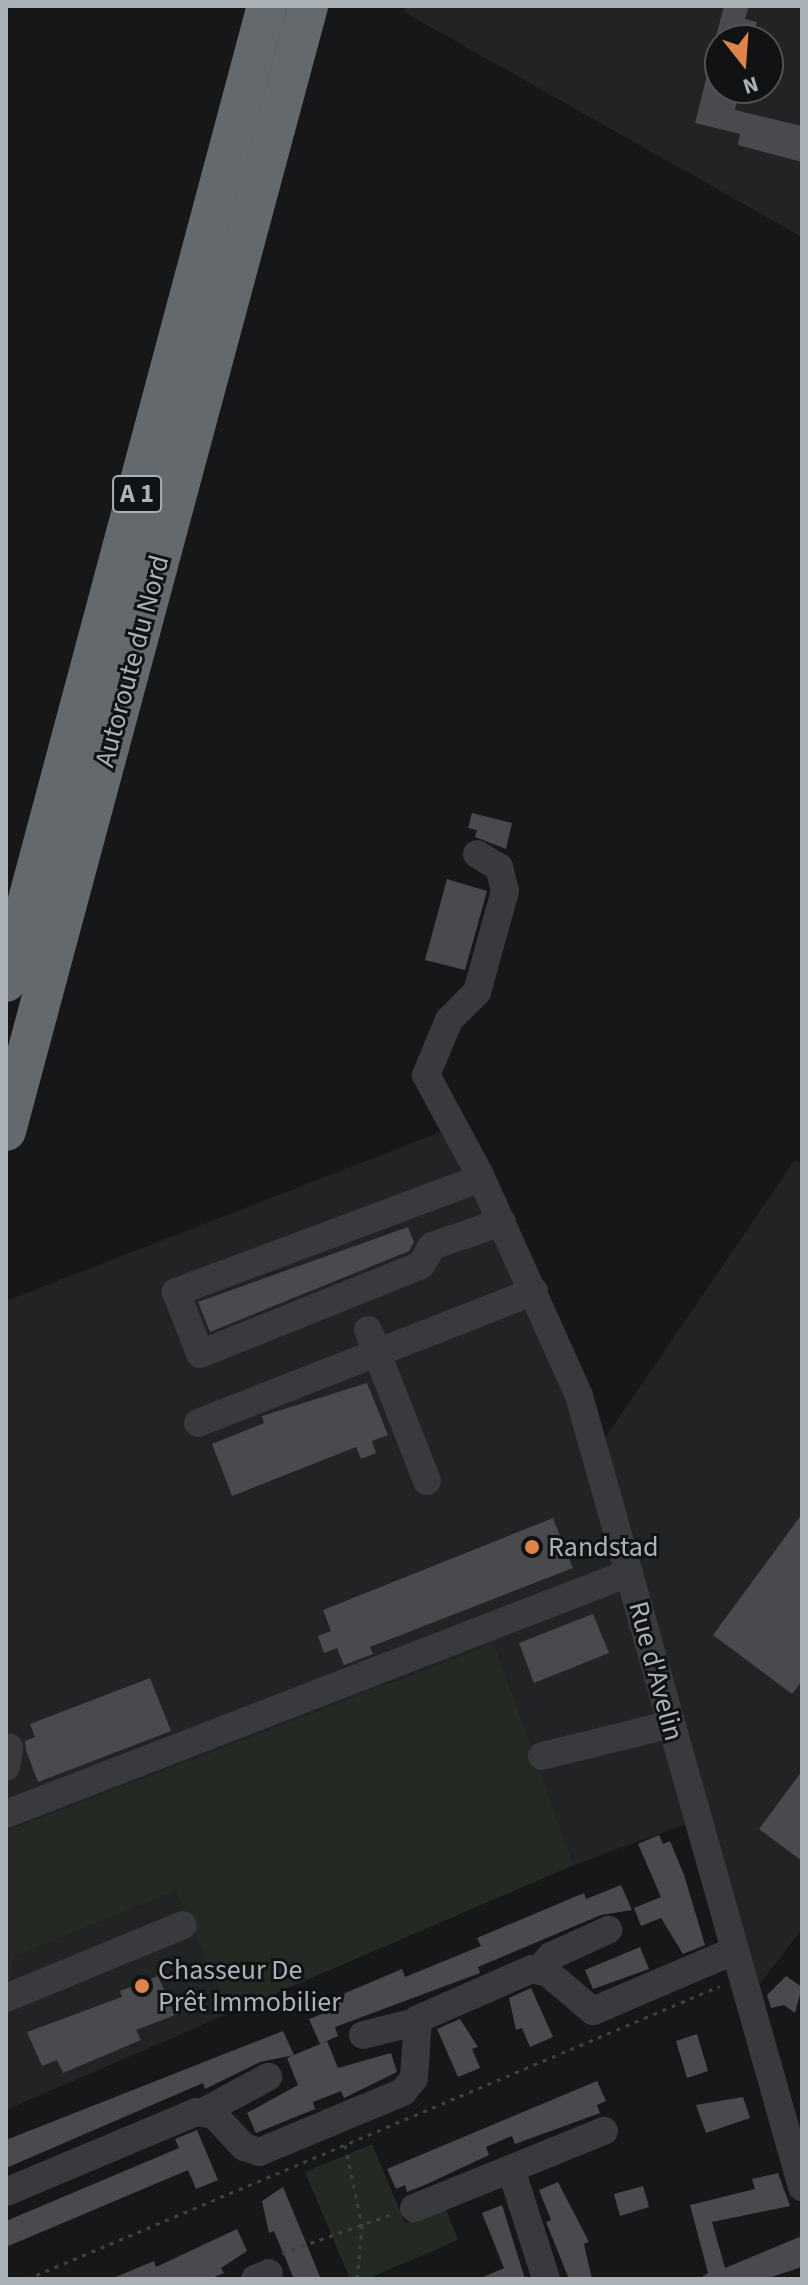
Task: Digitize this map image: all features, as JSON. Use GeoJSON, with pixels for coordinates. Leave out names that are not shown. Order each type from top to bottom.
{"type":"FeatureCollection","features":[{"type":"Feature","properties":{"kind":"highway","name":"Autoroute du Nord"},"geometry":{"type":"LineString","coordinates":[[6,982],[267,6]]}},
{"type":"Feature","properties":{"kind":"highway","name":"Autoroute du Nord"},"geometry":{"type":"LineString","coordinates":[[6,1131],[308,6]]}},
{"type":"Feature","properties":{"kind":"street","name":"Rue d'Avelin"},"geometry":{"type":"LineString","coordinates":[[477,854],[499,867],[505,891],[477,992],[449,1020],[433,1051],[426,1075],[502,1222],[579,1396],[737,1964],[792,2127],[802,2187]]}},
{"type":"Feature","properties":{"kind":"street"},"geometry":{"type":"LineString","coordinates":[[481,1178],[176,1292],[200,1354],[421,1265],[432,1246],[502,1222]]}},
{"type":"Feature","properties":{"kind":"street"},"geometry":{"type":"LineString","coordinates":[[198,1423],[372,1342],[534,1291]]}},
{"type":"Feature","properties":{"kind":"street"},"geometry":{"type":"LineString","coordinates":[[372,1342],[427,1481]]}},
{"type":"Feature","properties":{"kind":"street"},"geometry":{"type":"LineString","coordinates":[[6,1814],[629,1573]]}},
{"type":"Feature","properties":{"kind":"street"},"geometry":{"type":"LineString","coordinates":[[542,1756],[671,1724]]}},
{"type":"Feature","properties":{"kind":"street"},"geometry":{"type":"LineString","coordinates":[[6,1998],[183,1925]]}},
{"type":"Feature","properties":{"kind":"street"},"geometry":{"type":"LineString","coordinates":[[363,2035],[416,2022],[540,1969],[551,1956],[608,1930]]}},
{"type":"Feature","properties":{"kind":"street"},"geometry":{"type":"LineString","coordinates":[[540,1969],[593,2011],[737,1964]]}},
{"type":"Feature","properties":{"kind":"street"},"geometry":{"type":"LineString","coordinates":[[205,2111],[244,2147],[259,2152],[403,2092],[414,2078],[416,2022]]}},
{"type":"Feature","properties":{"kind":"street"},"geometry":{"type":"LineString","coordinates":[[6,2192],[205,2111],[268,2077]]}},
{"type":"Feature","properties":{"kind":"street"},"geometry":{"type":"LineString","coordinates":[[414,2208],[604,2131]]}},
{"type":"Feature","properties":{"kind":"street"},"geometry":{"type":"LineString","coordinates":[[511,2169],[546,2279]]}},
{"type":"Feature","properties":{"kind":"path"},"geometry":{"type":"LineString","coordinates":[[27,2279],[345,2145],[737,1964]]}},
{"type":"Feature","properties":{"kind":"path"},"geometry":{"type":"LineString","coordinates":[[345,2145],[362,2225],[357,2279]]}},
{"type":"Feature","properties":{"kind":"path"},"geometry":{"type":"LineString","coordinates":[[262,2276],[281,2253],[414,2208]]}},
{"type":"Feature","properties":{"kind":"shaded area"},"geometry":{"type":"Polygon","coordinates":[[[406,6],[802,6],[802,237],[404,12],[406,6]]]}},
{"type":"Feature","properties":{"kind":"shaded area"},"geometry":{"type":"Polygon","coordinates":[[[461,1124],[605,1438],[795,1160],[802,1164],[802,1929],[755,1990],[708,1816],[574,1865],[494,1643],[6,1831],[6,1301],[461,1124]]]}},
{"type":"Feature","properties":{"kind":"shaded area"},"geometry":{"type":"Polygon","coordinates":[[[494,1643],[574,1865],[230,2013],[176,1891],[14,1957],[6,2004],[6,1831],[494,1643]]]}},
{"type":"Feature","properties":{"kind":"shaded area"},"geometry":{"type":"Polygon","coordinates":[[[177,1891],[230,2013],[6,2110],[6,2004],[14,1957],[177,1891]]]}},
{"type":"Feature","properties":{"kind":"shaded area"},"geometry":{"type":"Polygon","coordinates":[[[372,2144],[405,2223],[445,2207],[458,2240],[367,2279],[350,2279],[305,2172],[372,2144]]]}},
{"type":"Feature","properties":{"kind":"building"},"geometry":{"type":"Polygon","coordinates":[[[724,6],[749,6],[745,19],[757,22],[756,24],[719,24],[724,6]]]}},
{"type":"Feature","properties":{"kind":"building"},"geometry":{"type":"Polygon","coordinates":[[[704,87],[704,104],[736,104],[735,110],[802,126],[802,162],[738,145],[740,134],[695,123],[704,87]]]}},
{"type":"Feature","properties":{"kind":"building"},"geometry":{"type":"Polygon","coordinates":[[[472,813],[512,823],[506,849],[475,837],[477,830],[468,828],[472,813]]]}},
{"type":"Feature","properties":{"kind":"building"},"geometry":{"type":"Polygon","coordinates":[[[447,879],[487,891],[465,970],[425,960],[447,879]]]}},
{"type":"Feature","properties":{"kind":"building"},"geometry":{"type":"Polygon","coordinates":[[[408,1227],[414,1242],[409,1251],[210,1332],[198,1302],[408,1227]]]}},
{"type":"Feature","properties":{"kind":"building"},"geometry":{"type":"Polygon","coordinates":[[[367,1383],[388,1435],[372,1441],[376,1453],[361,1459],[356,1447],[232,1496],[212,1444],[264,1423],[262,1416],[367,1383]]]}},
{"type":"Feature","properties":{"kind":"building"},"geometry":{"type":"Polygon","coordinates":[[[802,1514],[802,1681],[792,1694],[713,1635],[802,1514]]]}},
{"type":"Feature","properties":{"kind":"building"},"geometry":{"type":"Polygon","coordinates":[[[553,1518],[573,1568],[370,1647],[373,1654],[344,1665],[337,1648],[324,1653],[318,1636],[331,1631],[323,1610],[553,1518]]]}},
{"type":"Feature","properties":{"kind":"building"},"geometry":{"type":"Polygon","coordinates":[[[593,1614],[609,1653],[534,1683],[519,1643],[593,1614]]]}},
{"type":"Feature","properties":{"kind":"building"},"geometry":{"type":"Polygon","coordinates":[[[150,1678],[171,1731],[38,1782],[26,1750],[25,1741],[35,1737],[30,1724],[150,1678]]]}},
{"type":"Feature","properties":{"kind":"building"},"geometry":{"type":"Polygon","coordinates":[[[802,1771],[802,1861],[759,1829],[802,1771]]]}},
{"type":"Feature","properties":{"kind":"building"},"geometry":{"type":"Polygon","coordinates":[[[659,1835],[663,1844],[670,1841],[684,1875],[705,1945],[683,1954],[661,1918],[641,1926],[634,1908],[661,1897],[638,1844],[659,1835]]]}},
{"type":"Feature","properties":{"kind":"building"},"geometry":{"type":"Polygon","coordinates":[[[621,1885],[632,1910],[601,1915],[478,1967],[480,1973],[335,2027],[338,2036],[320,2044],[309,2019],[340,2007],[336,1997],[402,1969],[405,1977],[481,1946],[477,1938],[584,1893],[586,1899],[621,1885]]]}},
{"type":"Feature","properties":{"kind":"building"},"geometry":{"type":"Polygon","coordinates":[[[640,1947],[649,1969],[593,1989],[585,1970],[640,1947]]]}},
{"type":"Feature","properties":{"kind":"building"},"geometry":{"type":"Polygon","coordinates":[[[158,1976],[175,2015],[136,2030],[141,2040],[63,2073],[57,2060],[42,2066],[27,2032],[122,1997],[120,1991],[158,1976]]]}},
{"type":"Feature","properties":{"kind":"building"},"geometry":{"type":"Polygon","coordinates":[[[786,1976],[802,1987],[795,2013],[784,2005],[771,2008],[767,1995],[786,1976]]]}},
{"type":"Feature","properties":{"kind":"building"},"geometry":{"type":"Polygon","coordinates":[[[531,1988],[553,2037],[530,2047],[522,2028],[516,2030],[509,1998],[531,1988]]]}},
{"type":"Feature","properties":{"kind":"building"},"geometry":{"type":"Polygon","coordinates":[[[460,2019],[478,2047],[472,2049],[480,2068],[458,2077],[437,2029],[460,2019]]]}},
{"type":"Feature","properties":{"kind":"building"},"geometry":{"type":"Polygon","coordinates":[[[283,2031],[294,2055],[260,2062],[205,2089],[203,2083],[6,2168],[6,2140],[283,2031]]]}},
{"type":"Feature","properties":{"kind":"building"},"geometry":{"type":"Polygon","coordinates":[[[697,2034],[708,2071],[687,2078],[676,2041],[697,2034]]]}},
{"type":"Feature","properties":{"kind":"building"},"geometry":{"type":"Polygon","coordinates":[[[327,2041],[338,2068],[391,2053],[397,2072],[344,2098],[341,2091],[313,2102],[315,2109],[256,2133],[247,2113],[298,2085],[287,2058],[327,2041]]]}},
{"type":"Feature","properties":{"kind":"building"},"geometry":{"type":"Polygon","coordinates":[[[597,2081],[606,2101],[597,2105],[600,2113],[515,2144],[512,2136],[486,2147],[489,2155],[427,2184],[407,2192],[405,2185],[396,2189],[387,2169],[597,2081]]]}},
{"type":"Feature","properties":{"kind":"building"},"geometry":{"type":"Polygon","coordinates":[[[743,2097],[750,2118],[706,2133],[696,2105],[743,2097]]]}},
{"type":"Feature","properties":{"kind":"building"},"geometry":{"type":"Polygon","coordinates":[[[197,2130],[218,2180],[196,2189],[188,2170],[6,2247],[6,2221],[179,2148],[175,2139],[197,2130]]]}},
{"type":"Feature","properties":{"kind":"building"},"geometry":{"type":"Polygon","coordinates":[[[778,2173],[790,2206],[712,2222],[725,2268],[802,2236],[802,2267],[765,2279],[699,2279],[708,2273],[690,2205],[755,2189],[752,2179],[778,2173]]]}},
{"type":"Feature","properties":{"kind":"building"},"geometry":{"type":"Polygon","coordinates":[[[558,2182],[589,2242],[584,2244],[592,2279],[569,2279],[546,2222],[551,2220],[539,2190],[558,2182]]]}},
{"type":"Feature","properties":{"kind":"building"},"geometry":{"type":"Polygon","coordinates":[[[643,2186],[649,2207],[620,2216],[614,2194],[643,2186]]]}},
{"type":"Feature","properties":{"kind":"building"},"geometry":{"type":"Polygon","coordinates":[[[283,2187],[321,2279],[294,2279],[274,2231],[269,2233],[262,2201],[283,2187]]]}},
{"type":"Feature","properties":{"kind":"building"},"geometry":{"type":"Polygon","coordinates":[[[502,2205],[525,2279],[479,2279],[504,2268],[482,2213],[502,2205]]]}},
{"type":"Feature","properties":{"kind":"building"},"geometry":{"type":"Polygon","coordinates":[[[237,2229],[247,2251],[221,2268],[224,2273],[210,2279],[111,2279],[154,2261],[156,2267],[237,2229]]]}},
{"type":"Feature","properties":{"kind":"place","name":"Randstad"},"geometry":{"type":"Point","coordinates":[532,1547]}},
{"type":"Feature","properties":{"kind":"place","name":"Chasseur De Prêt Immobilier"},"geometry":{"type":"Point","coordinates":[142,1986]}}]}
